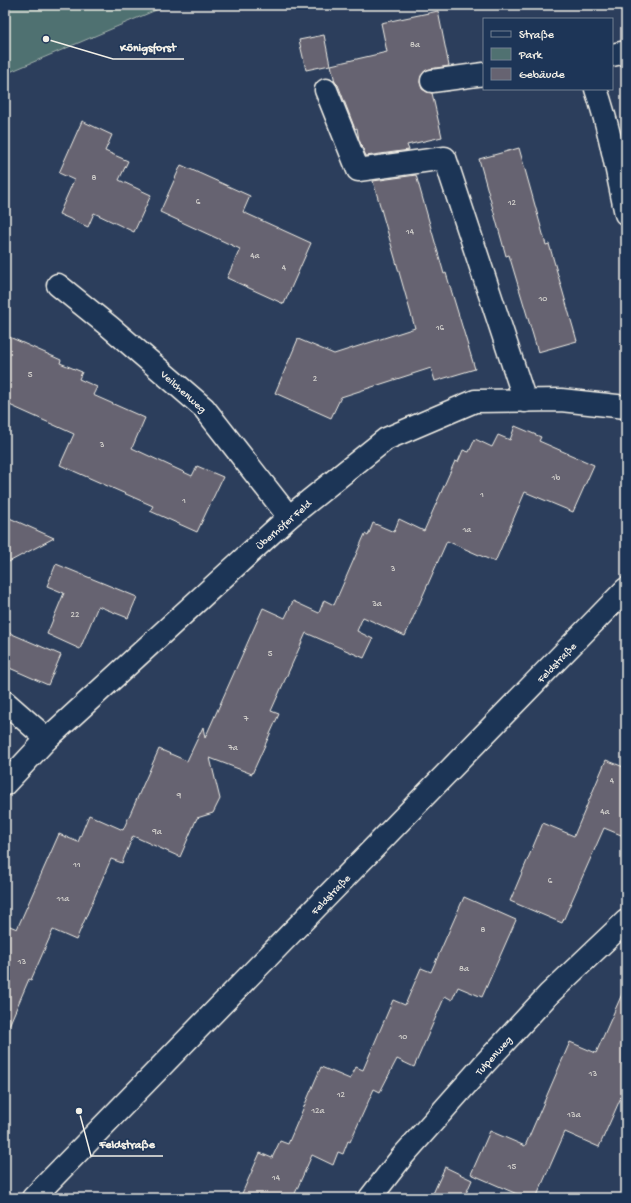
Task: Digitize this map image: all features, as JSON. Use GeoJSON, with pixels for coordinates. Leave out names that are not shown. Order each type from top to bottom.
{"type":"FeatureCollection","features":[{"type":"Feature","properties":{"kind":"street"},"geometry":{"type":"LineString","coordinates":[[613,55],[626,52]]}},
{"type":"Feature","properties":{"kind":"street"},"geometry":{"type":"LineString","coordinates":[[432,81],[483,74]]}},
{"type":"Feature","properties":{"kind":"street"},"geometry":{"type":"LineString","coordinates":[[326,90],[358,170],[445,158],[525,401]]}},
{"type":"Feature","properties":{"kind":"street"},"geometry":{"type":"LineString","coordinates":[[596,90],[604,113],[626,214]]}},
{"type":"Feature","properties":{"kind":"street","name":"Veilchenweg"},"geometry":{"type":"LineString","coordinates":[[58,285],[110,326],[204,408],[289,517]]}},
{"type":"Feature","properties":{"kind":"street","name":"Überhöfer Feld"},"geometry":{"type":"LineString","coordinates":[[5,784],[47,739],[289,517],[386,439],[475,401],[561,400],[626,407]]}},
{"type":"Feature","properties":{"kind":"street","name":"Feldstraße"},"geometry":{"type":"LineString","coordinates":[[33,1198],[626,589]]}},
{"type":"Feature","properties":{"kind":"street"},"geometry":{"type":"LineString","coordinates":[[5,702],[47,739]]}},
{"type":"Feature","properties":{"kind":"street","name":"Tulpenweg"},"geometry":{"type":"LineString","coordinates":[[370,1198],[402,1158],[486,1062],[549,994],[626,921]]}},
{"type":"Feature","properties":{"kind":"green space"},"geometry":{"type":"Polygon","coordinates":[[[5,5],[168,5],[5,74],[5,5]]]}},
{"type":"Feature","properties":{"kind":"building"},"geometry":{"type":"Polygon","coordinates":[[[438,11],[449,66],[425,71],[421,76],[420,82],[422,89],[432,93],[442,137],[407,145],[409,150],[366,156],[359,140],[357,128],[355,129],[338,85],[335,82],[331,65],[387,52],[381,23],[438,11]]]}},
{"type":"Feature","properties":{"kind":"building"},"geometry":{"type":"Polygon","coordinates":[[[324,35],[330,65],[306,70],[299,40],[324,35]]]}},
{"type":"Feature","properties":{"kind":"building"},"geometry":{"type":"Polygon","coordinates":[[[82,121],[112,135],[105,151],[128,161],[119,180],[151,195],[134,232],[94,213],[88,227],[59,214],[74,180],[59,173],[82,121]]]}},
{"type":"Feature","properties":{"kind":"building"},"geometry":{"type":"Polygon","coordinates":[[[519,148],[546,245],[549,244],[577,341],[538,352],[509,255],[506,256],[479,159],[519,148]]]}},
{"type":"Feature","properties":{"kind":"building"},"geometry":{"type":"Polygon","coordinates":[[[181,165],[250,196],[243,212],[311,243],[284,304],[227,278],[240,249],[160,212],[181,165]]]}},
{"type":"Feature","properties":{"kind":"building"},"geometry":{"type":"Polygon","coordinates":[[[416,175],[444,274],[446,273],[475,369],[435,381],[431,368],[341,397],[331,418],[275,393],[298,339],[334,354],[415,328],[373,181],[416,175]]]}},
{"type":"Feature","properties":{"kind":"building"},"geometry":{"type":"Polygon","coordinates":[[[5,335],[61,360],[60,363],[82,372],[79,379],[97,387],[93,395],[145,418],[132,448],[192,476],[197,466],[223,477],[197,532],[150,511],[153,506],[60,465],[74,434],[5,403],[5,335]]]}},
{"type":"Feature","properties":{"kind":"building"},"geometry":{"type":"Polygon","coordinates":[[[515,426],[541,437],[539,441],[594,465],[573,512],[525,492],[495,562],[447,541],[405,636],[363,617],[357,631],[373,639],[364,658],[306,633],[271,711],[279,714],[252,774],[210,758],[220,799],[213,813],[197,818],[180,857],[133,836],[122,863],[111,859],[76,940],[53,930],[31,980],[29,979],[5,1035],[5,924],[17,929],[59,834],[78,842],[89,815],[123,830],[159,749],[187,761],[203,727],[205,738],[263,608],[285,618],[293,601],[319,613],[324,600],[334,605],[365,534],[368,536],[373,523],[394,532],[399,519],[424,531],[455,461],[458,462],[463,450],[469,452],[475,439],[492,447],[498,435],[510,440],[515,426]]]}},
{"type":"Feature","properties":{"kind":"building"},"geometry":{"type":"Polygon","coordinates":[[[5,516],[54,538],[5,564],[5,516]]]}},
{"type":"Feature","properties":{"kind":"building"},"geometry":{"type":"Polygon","coordinates":[[[56,564],[137,597],[128,618],[98,606],[80,649],[47,634],[64,593],[47,586],[56,564]]]}},
{"type":"Feature","properties":{"kind":"building"},"geometry":{"type":"Polygon","coordinates":[[[5,631],[61,655],[48,685],[5,666],[5,631]]]}},
{"type":"Feature","properties":{"kind":"building"},"geometry":{"type":"Polygon","coordinates":[[[606,760],[626,768],[626,837],[604,828],[562,923],[510,901],[543,823],[574,836],[606,760]]]}},
{"type":"Feature","properties":{"kind":"building"},"geometry":{"type":"Polygon","coordinates":[[[464,897],[516,920],[482,997],[458,987],[452,1000],[445,996],[414,1067],[397,1059],[380,1092],[374,1089],[350,1142],[348,1141],[343,1154],[338,1152],[333,1165],[312,1155],[293,1198],[240,1198],[260,1153],[272,1158],[280,1141],[288,1144],[321,1067],[350,1079],[356,1067],[363,1070],[393,1000],[405,1005],[421,968],[431,972],[464,897]]]}},
{"type":"Feature","properties":{"kind":"building"},"geometry":{"type":"Polygon","coordinates":[[[626,985],[626,1086],[599,1147],[565,1132],[536,1198],[526,1198],[471,1174],[490,1131],[525,1146],[570,1042],[596,1053],[626,985]]]}},
{"type":"Feature","properties":{"kind":"building"},"geometry":{"type":"Polygon","coordinates":[[[445,1167],[472,1180],[464,1198],[431,1198],[445,1167]]]}},
{"type":"Feature","properties":{"kind":"place","name":"Königsforst"},"geometry":{"type":"Point","coordinates":[46,39]}},
{"type":"Feature","properties":{"kind":"place","name":"Feldstraße"},"geometry":{"type":"Point","coordinates":[79,1111]}}]}
